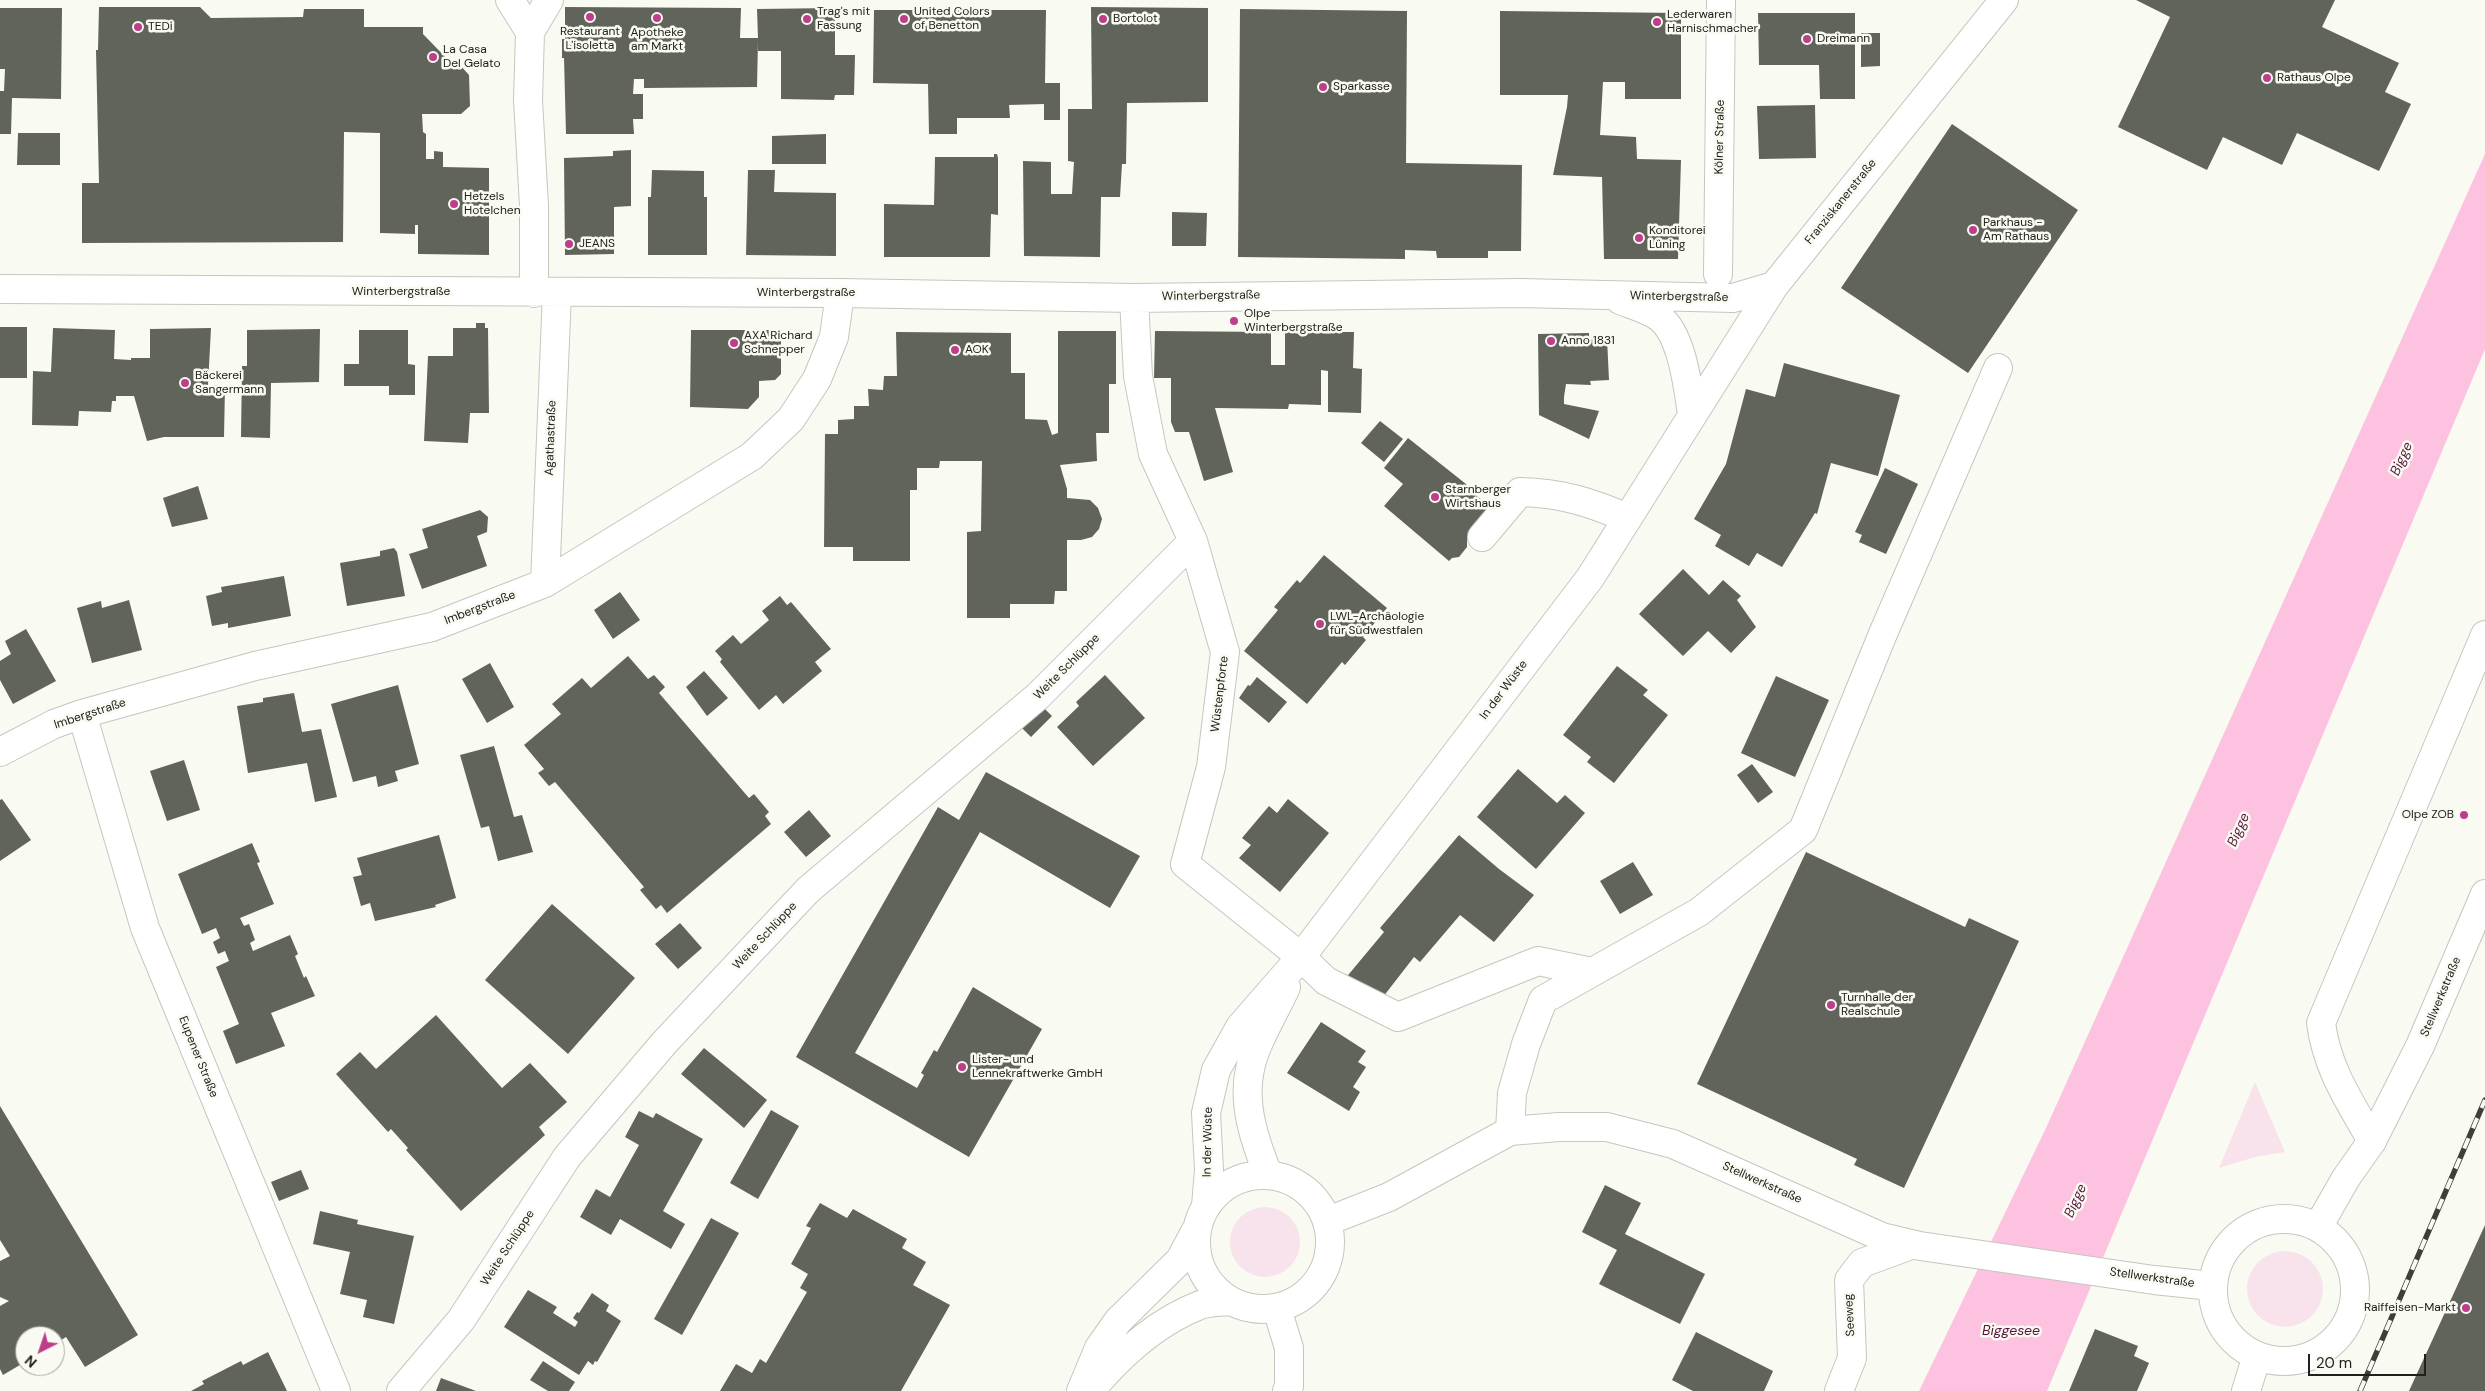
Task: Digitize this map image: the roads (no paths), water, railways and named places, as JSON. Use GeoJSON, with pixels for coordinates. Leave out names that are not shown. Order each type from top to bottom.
{"type":"FeatureCollection","features":[{"type":"Feature","properties":{"kind":"street"},"geometry":{"type":"LineString","coordinates":[[510,0],[530,32]]}},
{"type":"Feature","properties":{"kind":"street","name":"Agathastraße"},"geometry":{"type":"LineString","coordinates":[[545,583],[545,293],[534,206],[528,100],[530,32],[549,0]]}},
{"type":"Feature","properties":{"kind":"street","name":"Kölner Straße"},"geometry":{"type":"LineString","coordinates":[[1718,274],[1721,0]]}},
{"type":"Feature","properties":{"kind":"street","name":"Franziskanerstraße"},"geometry":{"type":"LineString","coordinates":[[1692,414],[1774,286],[2004,0]]}},
{"type":"Feature","properties":{"kind":"street","name":"Winterbergstraße"},"geometry":{"type":"LineString","coordinates":[[0,289],[840,293],[1134,298],[1520,293],[1734,298],[1774,286]]}},
{"type":"Feature","properties":{"kind":"street","name":"Imbergstraße"},"geometry":{"type":"LineString","coordinates":[[0,752],[54,724],[82,714],[255,666],[432,627],[545,583],[752,456],[790,419],[817,379],[834,337],[840,293]]}},
{"type":"Feature","properties":{"kind":"street","name":"Winterbergstraße"},"geometry":{"type":"LineString","coordinates":[[1612,296],[1660,318],[1668,329],[1676,341],[1684,368],[1692,414]]}},
{"type":"Feature","properties":{"kind":"street","name":"Wüstenpforte"},"geometry":{"type":"LineString","coordinates":[[1134,298],[1138,376],[1152,454],[1193,541],[1225,652],[1211,767],[1185,864],[1301,957]]}},
{"type":"Feature","properties":{"kind":"street"},"geometry":{"type":"LineString","coordinates":[[1510,1131],[1512,1093],[1526,1044],[1543,1000],[1699,912],[1803,830],[1882,636],[1998,368]]}},
{"type":"Feature","properties":{"kind":"street","name":"In der Wüste"},"geometry":{"type":"LineString","coordinates":[[1081,1391],[1099,1348],[1118,1320],[1180,1260],[1202,1217],[1209,1170],[1206,1113],[1216,1070],[1240,1027],[1301,957],[1590,578],[1692,414]]}},
{"type":"Feature","properties":{"kind":"street"},"geometry":{"type":"LineString","coordinates":[[1482,537],[1520,492],[1550,492],[1599,506],[1627,518]]}},
{"type":"Feature","properties":{"kind":"street","name":"Weite Schlüppe"},"geometry":{"type":"LineString","coordinates":[[401,1391],[461,1320],[567,1157],[665,1042],[808,890],[1038,696],[1193,541]]}},
{"type":"Feature","properties":{"kind":"street"},"geometry":{"type":"LineString","coordinates":[[2372,1141],[2341,1087],[2325,1049],[2322,1023],[2485,635]]}},
{"type":"Feature","properties":{"kind":"street","name":"Eupener Straße"},"geometry":{"type":"LineString","coordinates":[[82,714],[145,928],[336,1391]]}},
{"type":"Feature","properties":{"kind":"street","name":"Stellwerkstraße"},"geometry":{"type":"LineString","coordinates":[[2318,1227],[2346,1178],[2372,1141],[2420,1046],[2485,894]]}},
{"type":"Feature","properties":{"kind":"street"},"geometry":{"type":"LineString","coordinates":[[1301,957],[1326,981],[1398,1017],[1538,961],[1592,972]]}},
{"type":"Feature","properties":{"kind":"street","name":"In der Wüste"},"geometry":{"type":"LineString","coordinates":[[1268,1174],[1258,1151],[1249,1112],[1250,1068],[1301,957]]}},
{"type":"Feature","properties":{"kind":"street","name":"Stellwerkstraße"},"geometry":{"type":"LineString","coordinates":[[1328,1221],[1389,1197],[1510,1131],[1559,1127],[1607,1127],[1673,1144],[1882,1237],[1916,1245],[2134,1275],[2154,1280],[2212,1286]]}},
{"type":"Feature","properties":{"kind":"street"},"geometry":{"type":"LineString","coordinates":[[1268,1174],[1288,1179],[1305,1189],[1319,1203],[1328,1221],[1331,1243],[1327,1265],[1316,1285],[1298,1300],[1277,1308],[1250,1308],[1231,1301],[1214,1290],[1205,1276],[1197,1255],[1202,1217],[1215,1193],[1231,1183],[1252,1175],[1268,1174]]}},
{"type":"Feature","properties":{"kind":"street","name":"Stellwerkstraße"},"geometry":{"type":"LineString","coordinates":[[2290,1218],[2318,1227],[2333,1238],[2348,1258],[2355,1281],[2354,1306],[2344,1328],[2328,1346],[2306,1358],[2281,1361],[2257,1356],[2238,1344],[2223,1328],[2214,1308],[2212,1286],[2221,1257],[2228,1244],[2246,1228],[2267,1219],[2290,1218]]}},
{"type":"Feature","properties":{"kind":"street","name":"Seeweg"},"geometry":{"type":"LineString","coordinates":[[1839,1391],[1852,1358],[1849,1280],[1862,1263],[1916,1245]]}},
{"type":"Feature","properties":{"kind":"street"},"geometry":{"type":"LineString","coordinates":[[1090,1391],[1108,1369],[1148,1334],[1201,1305],[1231,1301]]}},
{"type":"Feature","properties":{"kind":"street"},"geometry":{"type":"LineString","coordinates":[[1277,1308],[1289,1348],[1289,1386],[1287,1391]]}},
{"type":"Feature","properties":{"kind":"street"},"geometry":{"type":"LineString","coordinates":[[2246,1391],[2257,1356]]}},
{"type":"Feature","properties":{"kind":"water","name":"Biggesee"},"geometry":{"type":"Polygon","coordinates":[[[2485,154],[2485,349],[2047,1391],[1919,1391],[2046,1128],[2485,154]]]}},
{"type":"Feature","properties":{"kind":"railway"},"geometry":{"type":"LineString","coordinates":[[2360,1391],[2485,1100]]}},
{"type":"Feature","properties":{"kind":"place","name":"Restaurant L'isoletta"},"geometry":{"type":"Point","coordinates":[590,17]}},
{"type":"Feature","properties":{"kind":"place","name":"Apotheke am Markt"},"geometry":{"type":"Point","coordinates":[657,18]}},
{"type":"Feature","properties":{"kind":"place","name":"Trag's mit Fassung"},"geometry":{"type":"Point","coordinates":[807,19]}},
{"type":"Feature","properties":{"kind":"place","name":"United Colors of Benetton"},"geometry":{"type":"Point","coordinates":[904,19]}},
{"type":"Feature","properties":{"kind":"place","name":"Bortolot"},"geometry":{"type":"Point","coordinates":[1103,19]}},
{"type":"Feature","properties":{"kind":"place","name":"Lederwaren Harnischmacher"},"geometry":{"type":"Point","coordinates":[1657,22]}},
{"type":"Feature","properties":{"kind":"place","name":"TEDi"},"geometry":{"type":"Point","coordinates":[138,27]}},
{"type":"Feature","properties":{"kind":"place","name":"Dreimann"},"geometry":{"type":"Point","coordinates":[1807,39]}},
{"type":"Feature","properties":{"kind":"place","name":"La Casa Del Gelato"},"geometry":{"type":"Point","coordinates":[433,57]}},
{"type":"Feature","properties":{"kind":"place","name":"Rathaus Olpe"},"geometry":{"type":"Point","coordinates":[2267,78]}},
{"type":"Feature","properties":{"kind":"place","name":"Sparkasse"},"geometry":{"type":"Point","coordinates":[1323,87]}},
{"type":"Feature","properties":{"kind":"place","name":"Hetzels Hotelchen"},"geometry":{"type":"Point","coordinates":[454,204]}},
{"type":"Feature","properties":{"kind":"place","name":"Parkhaus - Am Rathaus"},"geometry":{"type":"Point","coordinates":[1973,230]}},
{"type":"Feature","properties":{"kind":"place","name":"Konditorei Lüning"},"geometry":{"type":"Point","coordinates":[1639,238]}},
{"type":"Feature","properties":{"kind":"place","name":"JEANS"},"geometry":{"type":"Point","coordinates":[569,244]}},
{"type":"Feature","properties":{"kind":"place","name":"Olpe Winterbergstraße"},"geometry":{"type":"Point","coordinates":[1234,321]}},
{"type":"Feature","properties":{"kind":"place","name":"Anno 1831"},"geometry":{"type":"Point","coordinates":[1551,341]}},
{"type":"Feature","properties":{"kind":"place","name":"AXA Richard Schnepper"},"geometry":{"type":"Point","coordinates":[734,343]}},
{"type":"Feature","properties":{"kind":"place","name":"AOK"},"geometry":{"type":"Point","coordinates":[955,350]}},
{"type":"Feature","properties":{"kind":"place","name":"Bäckerei Sangermann"},"geometry":{"type":"Point","coordinates":[185,383]}},
{"type":"Feature","properties":{"kind":"place","name":"Starnberger Wirtshaus"},"geometry":{"type":"Point","coordinates":[1435,497]}},
{"type":"Feature","properties":{"kind":"place","name":"LWL-Archäologie für Südwestfalen"},"geometry":{"type":"Point","coordinates":[1320,624]}},
{"type":"Feature","properties":{"kind":"place","name":"Olpe ZOB"},"geometry":{"type":"Point","coordinates":[2464,815]}},
{"type":"Feature","properties":{"kind":"place","name":"Turnhalle der Realschule"},"geometry":{"type":"Point","coordinates":[1831,1005]}},
{"type":"Feature","properties":{"kind":"place","name":"Lister- und Lennekraftwerke GmbH"},"geometry":{"type":"Point","coordinates":[962,1067]}},
{"type":"Feature","properties":{"kind":"place","name":"Raiffeisen-Markt"},"geometry":{"type":"Point","coordinates":[2466,1308]}},
{"type":"Feature","properties":{"kind":"water label","name":"Bigge"},"geometry":{"type":"Point","coordinates":[2402,459]}},
{"type":"Feature","properties":{"kind":"water label","name":"Bigge"},"geometry":{"type":"Point","coordinates":[2239,830]}},
{"type":"Feature","properties":{"kind":"water label","name":"Bigge"},"geometry":{"type":"Point","coordinates":[2076,1201]}}]}
